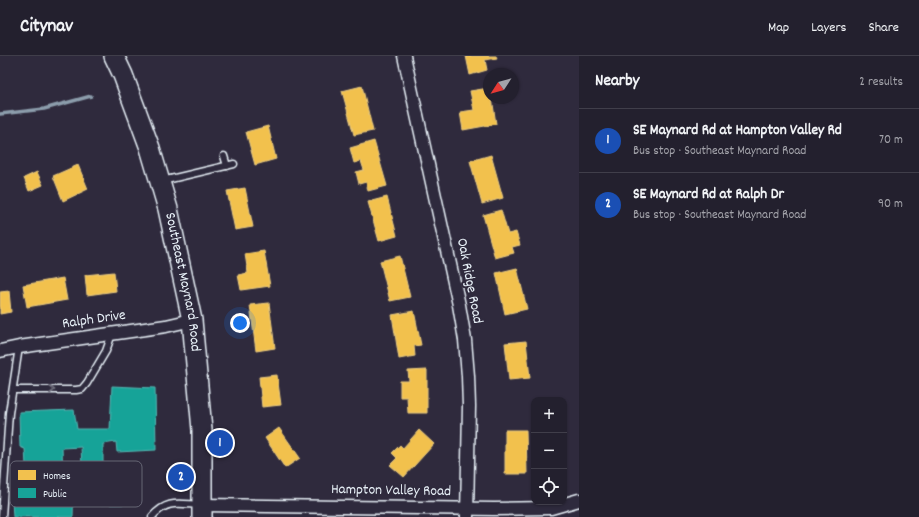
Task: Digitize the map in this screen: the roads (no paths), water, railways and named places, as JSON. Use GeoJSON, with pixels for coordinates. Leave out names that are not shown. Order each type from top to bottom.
{"type":"FeatureCollection","features":[{"type":"Feature","properties":{"kind":"main road","name":"Southeast Maynard Road"},"geometry":{"type":"LineString","coordinates":[[114,56],[123,75],[150,148],[168,209],[192,320],[202,430],[202,511]]}},
{"type":"Feature","properties":{"kind":"street","name":"Oak Ridge Road"},"geometry":{"type":"LineString","coordinates":[[404,56],[458,299],[465,340],[468,376],[467,512]]}},
{"type":"Feature","properties":{"kind":"street","name":"Ralph Drive"},"geometry":{"type":"LineString","coordinates":[[0,351],[166,326],[192,320]]}},
{"type":"Feature","properties":{"kind":"street","name":"Hampton Valley Road"},"geometry":{"type":"LineString","coordinates":[[202,511],[467,512],[494,509],[551,508],[579,500]]}},
{"type":"Feature","properties":{"kind":"lane"},"geometry":{"type":"LineString","coordinates":[[160,182],[230,165],[224,156]]}},
{"type":"Feature","properties":{"kind":"lane"},"geometry":{"type":"LineString","coordinates":[[13,390],[82,389],[106,352],[112,333]]}},
{"type":"Feature","properties":{"kind":"lane"},"geometry":{"type":"LineString","coordinates":[[2,517],[9,413],[19,347]]}},
{"type":"Feature","properties":{"kind":"lane"},"geometry":{"type":"LineString","coordinates":[[152,517],[163,507],[173,504],[202,511]]}},
{"type":"Feature","properties":{"kind":"waterway"},"geometry":{"type":"LineString","coordinates":[[0,114],[44,109],[91,96]]}},
{"type":"Feature","properties":{"kind":"place","name":"SE Maynard Rd at Hampton Valley Rd"},"geometry":{"type":"Point","coordinates":[220,443]}},
{"type":"Feature","properties":{"kind":"place","name":"SE Maynard Rd at Ralph Dr"},"geometry":{"type":"Point","coordinates":[181,477]}}]}
